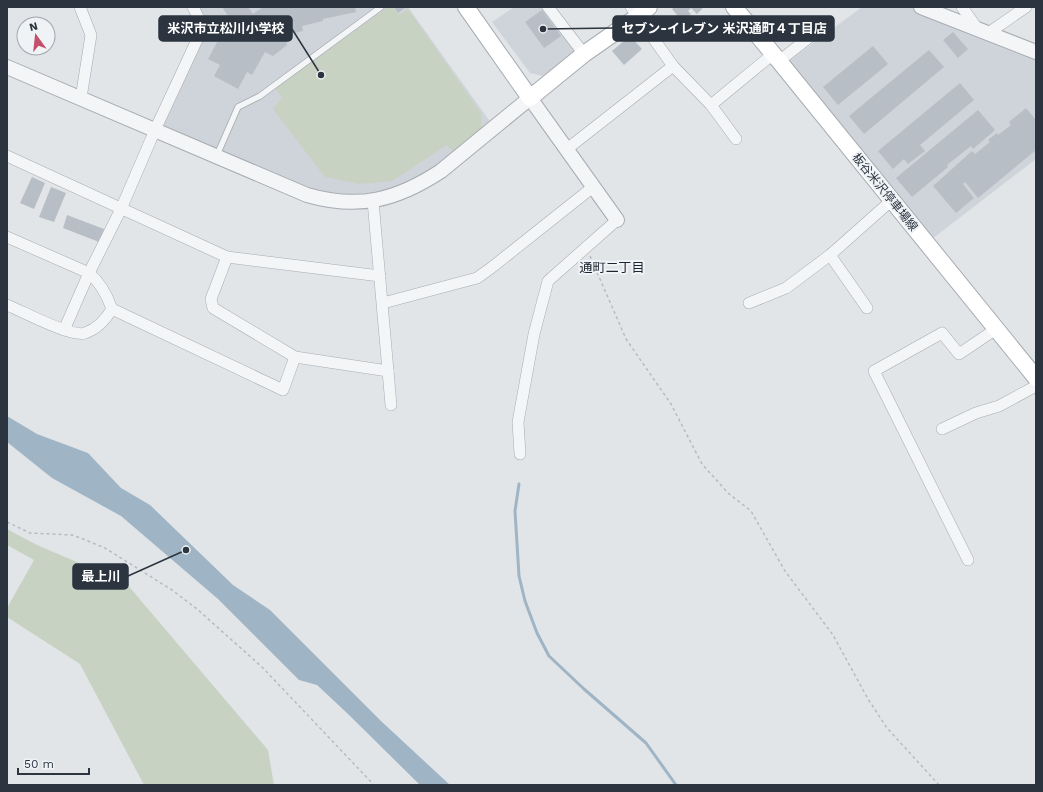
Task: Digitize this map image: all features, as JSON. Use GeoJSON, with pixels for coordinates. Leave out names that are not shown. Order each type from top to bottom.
{"type":"FeatureCollection","features":[{"type":"Feature","properties":{"kind":"main road"},"geometry":{"type":"LineString","coordinates":[[466,7],[530,98],[639,10]]}},
{"type":"Feature","properties":{"kind":"main road","name":"板谷米沢停車場線"},"geometry":{"type":"LineString","coordinates":[[734,7],[1036,378]]}},
{"type":"Feature","properties":{"kind":"street"},"geometry":{"type":"LineString","coordinates":[[80,7],[91,36],[81,98]]}},
{"type":"Feature","properties":{"kind":"street"},"geometry":{"type":"LineString","coordinates":[[64,330],[89,273],[121,209],[155,130],[203,27],[193,7]]}},
{"type":"Feature","properties":{"kind":"street"},"geometry":{"type":"LineString","coordinates":[[548,7],[584,54]]}},
{"type":"Feature","properties":{"kind":"street"},"geometry":{"type":"LineString","coordinates":[[921,7],[983,32],[1035,50]]}},
{"type":"Feature","properties":{"kind":"street"},"geometry":{"type":"LineString","coordinates":[[962,7],[983,32]]}},
{"type":"Feature","properties":{"kind":"street"},"geometry":{"type":"LineString","coordinates":[[983,32],[1026,7]]}},
{"type":"Feature","properties":{"kind":"street"},"geometry":{"type":"LineString","coordinates":[[639,10],[673,66],[711,105],[736,139]]}},
{"type":"Feature","properties":{"kind":"street"},"geometry":{"type":"LineString","coordinates":[[711,105],[776,57],[815,33]]}},
{"type":"Feature","properties":{"kind":"street"},"geometry":{"type":"LineString","coordinates":[[567,149],[673,66]]}},
{"type":"Feature","properties":{"kind":"street"},"geometry":{"type":"LineString","coordinates":[[7,67],[306,196],[345,202],[373,201],[402,194],[427,181],[530,98],[617,220],[548,281],[534,334],[518,422],[520,454]]}},
{"type":"Feature","properties":{"kind":"street"},"geometry":{"type":"LineString","coordinates":[[7,156],[227,257],[380,276]]}},
{"type":"Feature","properties":{"kind":"street"},"geometry":{"type":"LineString","coordinates":[[383,303],[477,278],[594,187]]}},
{"type":"Feature","properties":{"kind":"street"},"geometry":{"type":"LineString","coordinates":[[749,303],[786,288],[830,254],[892,200]]}},
{"type":"Feature","properties":{"kind":"street"},"geometry":{"type":"LineString","coordinates":[[373,201],[391,405]]}},
{"type":"Feature","properties":{"kind":"street"},"geometry":{"type":"LineString","coordinates":[[7,237],[89,273],[97,280],[106,293],[112,309],[283,390],[295,357]]}},
{"type":"Feature","properties":{"kind":"street"},"geometry":{"type":"LineString","coordinates":[[830,254],[867,308]]}},
{"type":"Feature","properties":{"kind":"street"},"geometry":{"type":"LineString","coordinates":[[227,257],[211,299],[213,308],[295,357],[388,371]]}},
{"type":"Feature","properties":{"kind":"street"},"geometry":{"type":"LineString","coordinates":[[7,304],[76,334],[84,334],[96,328],[107,318],[112,309]]}},
{"type":"Feature","properties":{"kind":"street"},"geometry":{"type":"LineString","coordinates":[[968,560],[874,372],[942,333],[959,354],[996,329]]}},
{"type":"Feature","properties":{"kind":"street"},"geometry":{"type":"LineString","coordinates":[[942,429],[976,413],[999,406],[1036,386]]}},
{"type":"Feature","properties":{"kind":"lane"},"geometry":{"type":"LineString","coordinates":[[216,156],[238,107],[260,96],[381,7]]}},
{"type":"Feature","properties":{"kind":"path"},"geometry":{"type":"LineString","coordinates":[[586,247],[626,339],[671,404],[702,464],[728,493],[751,511],[785,571],[833,635],[868,699],[887,728],[939,785]]}},
{"type":"Feature","properties":{"kind":"path"},"geometry":{"type":"LineString","coordinates":[[7,522],[30,533],[72,535],[105,548],[172,590],[197,609],[262,667],[374,785]]}},
{"type":"Feature","properties":{"kind":"shaded area"},"geometry":{"type":"Polygon","coordinates":[[[198,7],[408,7],[491,123],[444,163],[405,186],[376,193],[348,194],[321,191],[293,182],[162,126],[208,26],[198,7]]]}},
{"type":"Feature","properties":{"kind":"shaded area"},"geometry":{"type":"Polygon","coordinates":[[[514,7],[545,7],[576,48],[577,56],[548,77],[530,73],[492,22],[514,7]]]}},
{"type":"Feature","properties":{"kind":"shaded area"},"geometry":{"type":"Polygon","coordinates":[[[862,7],[910,7],[1036,57],[1036,159],[932,239],[789,61],[862,7]]]}},
{"type":"Feature","properties":{"kind":"green space"},"geometry":{"type":"Polygon","coordinates":[[[388,7],[393,7],[399,15],[408,9],[481,113],[481,131],[454,153],[447,145],[392,181],[359,184],[325,177],[273,109],[282,98],[275,88],[388,7]]]}},
{"type":"Feature","properties":{"kind":"green space"},"geometry":{"type":"Polygon","coordinates":[[[7,529],[37,545],[126,583],[268,750],[274,785],[144,785],[80,664],[7,617],[7,608],[34,560],[7,545],[7,529]]]}},
{"type":"Feature","properties":{"kind":"water"},"geometry":{"type":"Polygon","coordinates":[[[7,416],[37,434],[88,453],[121,488],[150,505],[233,585],[270,610],[381,721],[450,785],[420,785],[317,685],[299,680],[218,599],[121,516],[52,478],[7,442],[7,416]]]}},
{"type":"Feature","properties":{"kind":"building"},"geometry":{"type":"Polygon","coordinates":[[[222,7],[248,7],[253,14],[263,7],[355,7],[356,12],[323,19],[323,21],[302,26],[303,31],[285,35],[287,45],[273,56],[265,52],[252,75],[247,72],[238,89],[214,76],[220,65],[208,59],[227,24],[233,27],[235,26],[222,7]]]}},
{"type":"Feature","properties":{"kind":"building"},"geometry":{"type":"Polygon","coordinates":[[[394,7],[404,7],[405,8],[398,13],[394,7]]]}},
{"type":"Feature","properties":{"kind":"building"},"geometry":{"type":"Polygon","coordinates":[[[674,7],[703,8],[697,14],[691,8],[688,11],[691,14],[683,22],[672,9],[674,7]]]}},
{"type":"Feature","properties":{"kind":"building"},"geometry":{"type":"Polygon","coordinates":[[[542,10],[561,36],[544,48],[525,22],[542,10]]]}},
{"type":"Feature","properties":{"kind":"building"},"geometry":{"type":"Polygon","coordinates":[[[953,32],[968,49],[958,58],[943,40],[953,32]]]}},
{"type":"Feature","properties":{"kind":"building"},"geometry":{"type":"Polygon","coordinates":[[[630,36],[642,49],[624,65],[612,51],[630,36]]]}},
{"type":"Feature","properties":{"kind":"building"},"geometry":{"type":"Polygon","coordinates":[[[873,46],[888,64],[838,105],[823,87],[873,46]]]}},
{"type":"Feature","properties":{"kind":"building"},"geometry":{"type":"Polygon","coordinates":[[[929,50],[944,67],[864,134],[849,116],[929,50]]]}},
{"type":"Feature","properties":{"kind":"building"},"geometry":{"type":"Polygon","coordinates":[[[960,83],[974,100],[920,145],[925,151],[908,164],[904,159],[893,169],[878,151],[960,83]]]}},
{"type":"Feature","properties":{"kind":"building"},"geometry":{"type":"Polygon","coordinates":[[[1026,108],[1036,120],[1036,150],[978,198],[965,182],[963,184],[974,198],[956,213],[933,186],[972,151],[975,154],[990,142],[988,140],[997,133],[998,135],[1011,125],[1009,122],[1026,108]]]}},
{"type":"Feature","properties":{"kind":"building"},"geometry":{"type":"Polygon","coordinates":[[[978,110],[995,130],[973,149],[971,146],[947,165],[948,167],[912,197],[896,178],[978,110]]]}},
{"type":"Feature","properties":{"kind":"building"},"geometry":{"type":"Polygon","coordinates":[[[32,177],[45,183],[34,209],[20,203],[32,177]]]}},
{"type":"Feature","properties":{"kind":"building"},"geometry":{"type":"Polygon","coordinates":[[[51,187],[66,193],[54,222],[39,217],[51,187]]]}},
{"type":"Feature","properties":{"kind":"building"},"geometry":{"type":"Polygon","coordinates":[[[67,215],[104,229],[99,242],[63,228],[67,215]]]}},
{"type":"Feature","properties":{"kind":"waterway"},"geometry":{"type":"LineString","coordinates":[[519,484],[515,511],[519,576],[525,601],[537,633],[549,656],[646,743],[676,785]]}},
{"type":"Feature","properties":{"kind":"place","name":"セブン-イレブン 米沢通町４丁目店"},"geometry":{"type":"Point","coordinates":[543,29]}},
{"type":"Feature","properties":{"kind":"place","name":"米沢市立松川小学校"},"geometry":{"type":"Point","coordinates":[321,75]}},
{"type":"Feature","properties":{"kind":"place","name":"最上川"},"geometry":{"type":"Point","coordinates":[186,550]}},
{"type":"Feature","properties":{"kind":"district","name":"通町二丁目"},"geometry":{"type":"Point","coordinates":[612,267]}}]}
